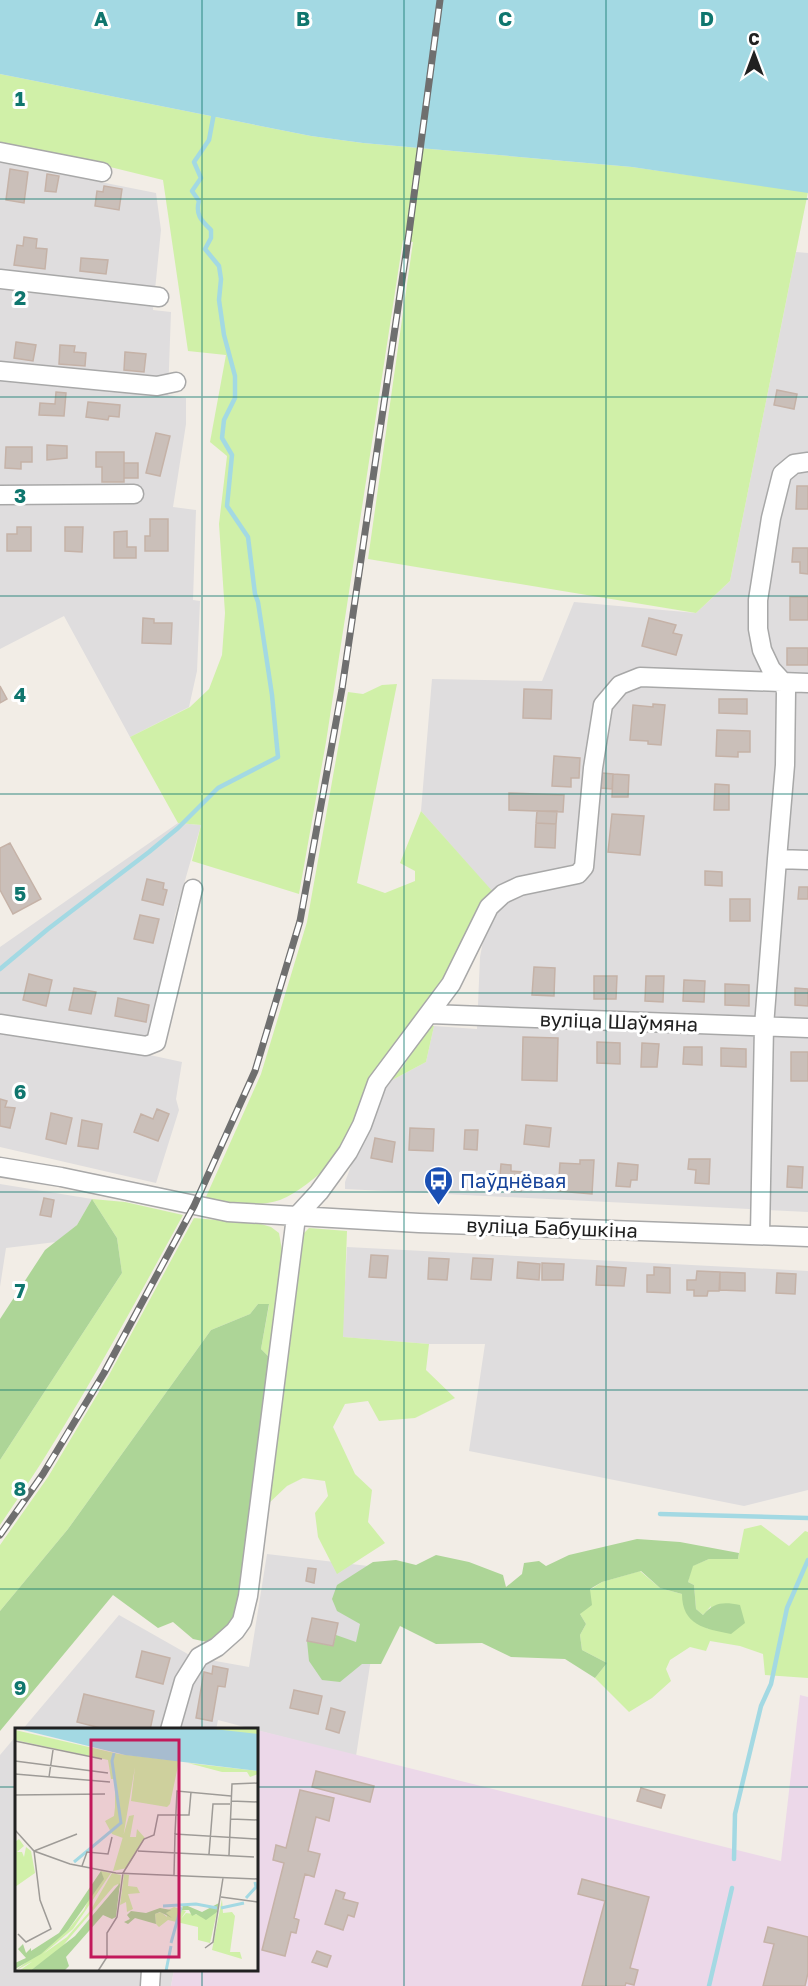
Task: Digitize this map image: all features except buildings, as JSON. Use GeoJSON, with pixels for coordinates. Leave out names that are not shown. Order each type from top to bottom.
{"type":"FeatureCollection","features":[{"type":"Feature","properties":{"kind":"street"},"geometry":{"type":"LineString","coordinates":[[0,152],[102,172]]}},
{"type":"Feature","properties":{"kind":"street"},"geometry":{"type":"LineString","coordinates":[[0,279],[159,297]]}},
{"type":"Feature","properties":{"kind":"street"},"geometry":{"type":"LineString","coordinates":[[0,371],[157,386],[176,382]]}},
{"type":"Feature","properties":{"kind":"street"},"geometry":{"type":"LineString","coordinates":[[760,1234],[764,1026],[785,765],[786,691],[782,681],[771,669],[762,650],[758,629],[758,600],[771,518],[782,474],[794,464],[808,462]]}},
{"type":"Feature","properties":{"kind":"street"},"geometry":{"type":"LineString","coordinates":[[0,495],[134,494]]}},
{"type":"Feature","properties":{"kind":"street"},"geometry":{"type":"LineString","coordinates":[[171,1728],[184,1681],[199,1657],[217,1647],[235,1631],[242,1621],[248,1596],[296,1217],[319,1192],[348,1152],[362,1125],[377,1083],[451,984],[489,907],[503,894],[520,886],[578,874],[584,867],[593,768],[603,705],[620,686],[640,676],[808,682]]}},
{"type":"Feature","properties":{"kind":"street"},"geometry":{"type":"LineString","coordinates":[[777,859],[808,860]]}},
{"type":"Feature","properties":{"kind":"street"},"geometry":{"type":"LineString","coordinates":[[0,1024],[146,1046],[156,1042],[193,889]]}},
{"type":"Feature","properties":{"kind":"street","name":"вуліца Шаўмяна"},"geometry":{"type":"LineString","coordinates":[[430,1014],[808,1028]]}},
{"type":"Feature","properties":{"kind":"street","name":"вуліца Бабушкіна"},"geometry":{"type":"LineString","coordinates":[[0,1167],[61,1177],[228,1212],[419,1223],[808,1236]]}},
{"type":"Feature","properties":{"kind":"street"},"geometry":{"type":"LineString","coordinates":[[150,1986],[151,1971]]}},
{"type":"Feature","properties":{"kind":"shaded area"},"geometry":{"type":"Polygon","coordinates":[[[0,162],[156,193],[161,230],[153,310],[171,312],[168,395],[186,398],[186,424],[173,507],[196,510],[193,600],[200,601],[197,671],[189,707],[130,737],[64,616],[0,649],[0,162]]]}},
{"type":"Feature","properties":{"kind":"shaded area"},"geometry":{"type":"Polygon","coordinates":[[[796,252],[808,253],[808,1212],[345,1189],[345,1182],[381,1086],[426,1062],[434,1026],[477,1029],[480,957],[484,936],[502,903],[421,811],[432,679],[542,681],[574,602],[696,613],[730,581],[796,252]]]}},
{"type":"Feature","properties":{"kind":"shaded area"},"geometry":{"type":"Polygon","coordinates":[[[178,823],[201,825],[175,915],[145,1054],[182,1062],[176,1099],[179,1110],[156,1183],[0,1147],[0,947],[178,823]]]}},
{"type":"Feature","properties":{"kind":"shaded area"},"geometry":{"type":"Polygon","coordinates":[[[0,1184],[92,1199],[77,1225],[56,1242],[6,1248],[0,1287],[0,1184]]]}},
{"type":"Feature","properties":{"kind":"shaded area"},"geometry":{"type":"Polygon","coordinates":[[[347,1247],[808,1271],[808,1490],[744,1506],[469,1451],[485,1344],[429,1344],[342,1337],[347,1247]]]}},
{"type":"Feature","properties":{"kind":"shaded area"},"geometry":{"type":"Polygon","coordinates":[[[267,1554],[385,1568],[356,1756],[258,1730],[258,1728],[249,1728],[218,1720],[216,1728],[24,1728],[119,1615],[193,1657],[249,1667],[267,1554]]]}},
{"type":"Feature","properties":{"kind":"shaded area"},"geometry":{"type":"Polygon","coordinates":[[[800,1695],[808,1697],[808,1986],[171,1986],[174,1971],[258,1971],[258,1730],[781,1861],[800,1695]]]}},
{"type":"Feature","properties":{"kind":"shaded area"},"geometry":{"type":"Polygon","coordinates":[[[15,1737],[15,1971],[174,1971],[171,1986],[0,1986],[0,1755],[15,1737]]]}},
{"type":"Feature","properties":{"kind":"green space"},"geometry":{"type":"Polygon","coordinates":[[[0,74],[311,136],[363,143],[632,167],[808,192],[730,581],[696,613],[368,559],[413,242],[403,240],[326,742],[299,894],[192,861],[201,825],[178,823],[130,737],[190,707],[209,689],[222,655],[225,613],[219,524],[227,456],[210,442],[226,355],[188,351],[163,180],[98,164],[0,145],[0,74]]]}},
{"type":"Feature","properties":{"kind":"green space"},"geometry":{"type":"Polygon","coordinates":[[[397,684],[357,883],[385,893],[415,881],[415,871],[400,863],[421,811],[494,893],[447,982],[331,1165],[300,1189],[280,1200],[252,1204],[205,1199],[261,1074],[307,922],[348,692],[363,694],[382,685],[397,684]]]}},
{"type":"Feature","properties":{"kind":"green space"},"geometry":{"type":"Polygon","coordinates":[[[427,1026],[434,1026],[426,1062],[381,1086],[403,1067],[427,1026]]]}},
{"type":"Feature","properties":{"kind":"green space"},"geometry":{"type":"Polygon","coordinates":[[[92,1199],[125,1202],[183,1215],[118,1334],[50,1450],[0,1525],[0,1460],[122,1273],[117,1238],[92,1199]]]}},
{"type":"Feature","properties":{"kind":"green space"},"geometry":{"type":"Polygon","coordinates":[[[92,1199],[117,1238],[122,1273],[0,1460],[0,1319],[45,1250],[77,1225],[92,1199]]]}},
{"type":"Feature","properties":{"kind":"green space"},"geometry":{"type":"Polygon","coordinates":[[[194,1218],[261,1224],[279,1233],[283,1256],[269,1357],[261,1349],[269,1305],[258,1304],[250,1314],[211,1330],[68,1529],[0,1611],[0,1545],[48,1477],[109,1375],[194,1218]]]}},
{"type":"Feature","properties":{"kind":"green space"},"geometry":{"type":"Polygon","coordinates":[[[309,1228],[347,1231],[343,1337],[429,1344],[426,1370],[455,1398],[415,1418],[379,1421],[368,1401],[345,1404],[333,1427],[355,1474],[372,1490],[368,1522],[385,1543],[337,1574],[318,1537],[315,1513],[328,1496],[325,1481],[303,1478],[287,1486],[268,1504],[299,1246],[304,1233],[309,1228]]]}},
{"type":"Feature","properties":{"kind":"green space"},"geometry":{"type":"Polygon","coordinates":[[[258,1304],[269,1304],[261,1349],[269,1357],[236,1619],[207,1642],[193,1639],[173,1622],[158,1628],[113,1595],[0,1731],[0,1611],[68,1529],[211,1330],[250,1314],[258,1304]]]}},
{"type":"Feature","properties":{"kind":"green space"},"geometry":{"type":"Polygon","coordinates":[[[761,1525],[789,1546],[805,1531],[808,1532],[808,1678],[765,1675],[763,1654],[740,1646],[710,1641],[706,1651],[690,1647],[670,1660],[666,1669],[671,1681],[652,1698],[629,1712],[595,1678],[607,1663],[582,1650],[580,1635],[586,1624],[580,1614],[590,1590],[602,1582],[640,1571],[660,1588],[682,1594],[708,1629],[711,1606],[703,1615],[696,1609],[694,1585],[688,1582],[692,1566],[709,1559],[738,1559],[744,1529],[761,1525]]]}},
{"type":"Feature","properties":{"kind":"green space"},"geometry":{"type":"Polygon","coordinates":[[[637,1539],[680,1542],[739,1553],[738,1559],[709,1559],[693,1566],[688,1582],[694,1585],[696,1609],[703,1615],[720,1604],[740,1605],[745,1623],[731,1634],[697,1624],[686,1613],[682,1594],[660,1588],[641,1571],[602,1582],[590,1589],[592,1605],[580,1614],[586,1624],[580,1635],[582,1650],[607,1663],[595,1678],[565,1659],[511,1657],[482,1643],[436,1644],[400,1626],[381,1664],[362,1664],[340,1682],[322,1680],[309,1661],[307,1641],[333,1646],[336,1635],[356,1642],[360,1624],[337,1611],[332,1599],[337,1585],[373,1562],[396,1560],[416,1565],[436,1555],[469,1562],[503,1575],[506,1587],[522,1574],[524,1563],[539,1561],[546,1566],[569,1555],[637,1539]]]}},
{"type":"Feature","properties":{"kind":"water"},"geometry":{"type":"Polygon","coordinates":[[[0,0],[808,0],[808,193],[632,167],[363,143],[311,136],[0,74],[0,0]]]}},
{"type":"Feature","properties":{"kind":"waterway"},"geometry":{"type":"LineString","coordinates":[[0,969],[178,828],[218,788],[278,757],[272,695],[248,537],[227,506],[232,455],[222,438],[224,420],[235,398],[235,376],[224,335],[219,300],[221,279],[219,266],[205,249],[211,238],[211,230],[200,217],[199,201],[192,191],[201,178],[194,162],[209,140],[214,113]]}},
{"type":"Feature","properties":{"kind":"waterway"},"geometry":{"type":"LineString","coordinates":[[660,1514],[808,1518]]}},
{"type":"Feature","properties":{"kind":"waterway"},"geometry":{"type":"LineString","coordinates":[[734,1859],[735,1814],[761,1706],[771,1684],[787,1608],[808,1560]]}},
{"type":"Feature","properties":{"kind":"waterway"},"geometry":{"type":"LineString","coordinates":[[709,1986],[732,1888]]}},
{"type":"Feature","properties":{"kind":"railway"},"geometry":{"type":"LineString","coordinates":[[0,1535],[43,1474],[104,1373],[194,1206],[255,1071],[300,921],[342,689],[409,233],[440,0]]}},
{"type":"Feature","properties":{"kind":"place","name":"Паўднёвая"},"geometry":{"type":"Point","coordinates":[439,1206]}}]}
